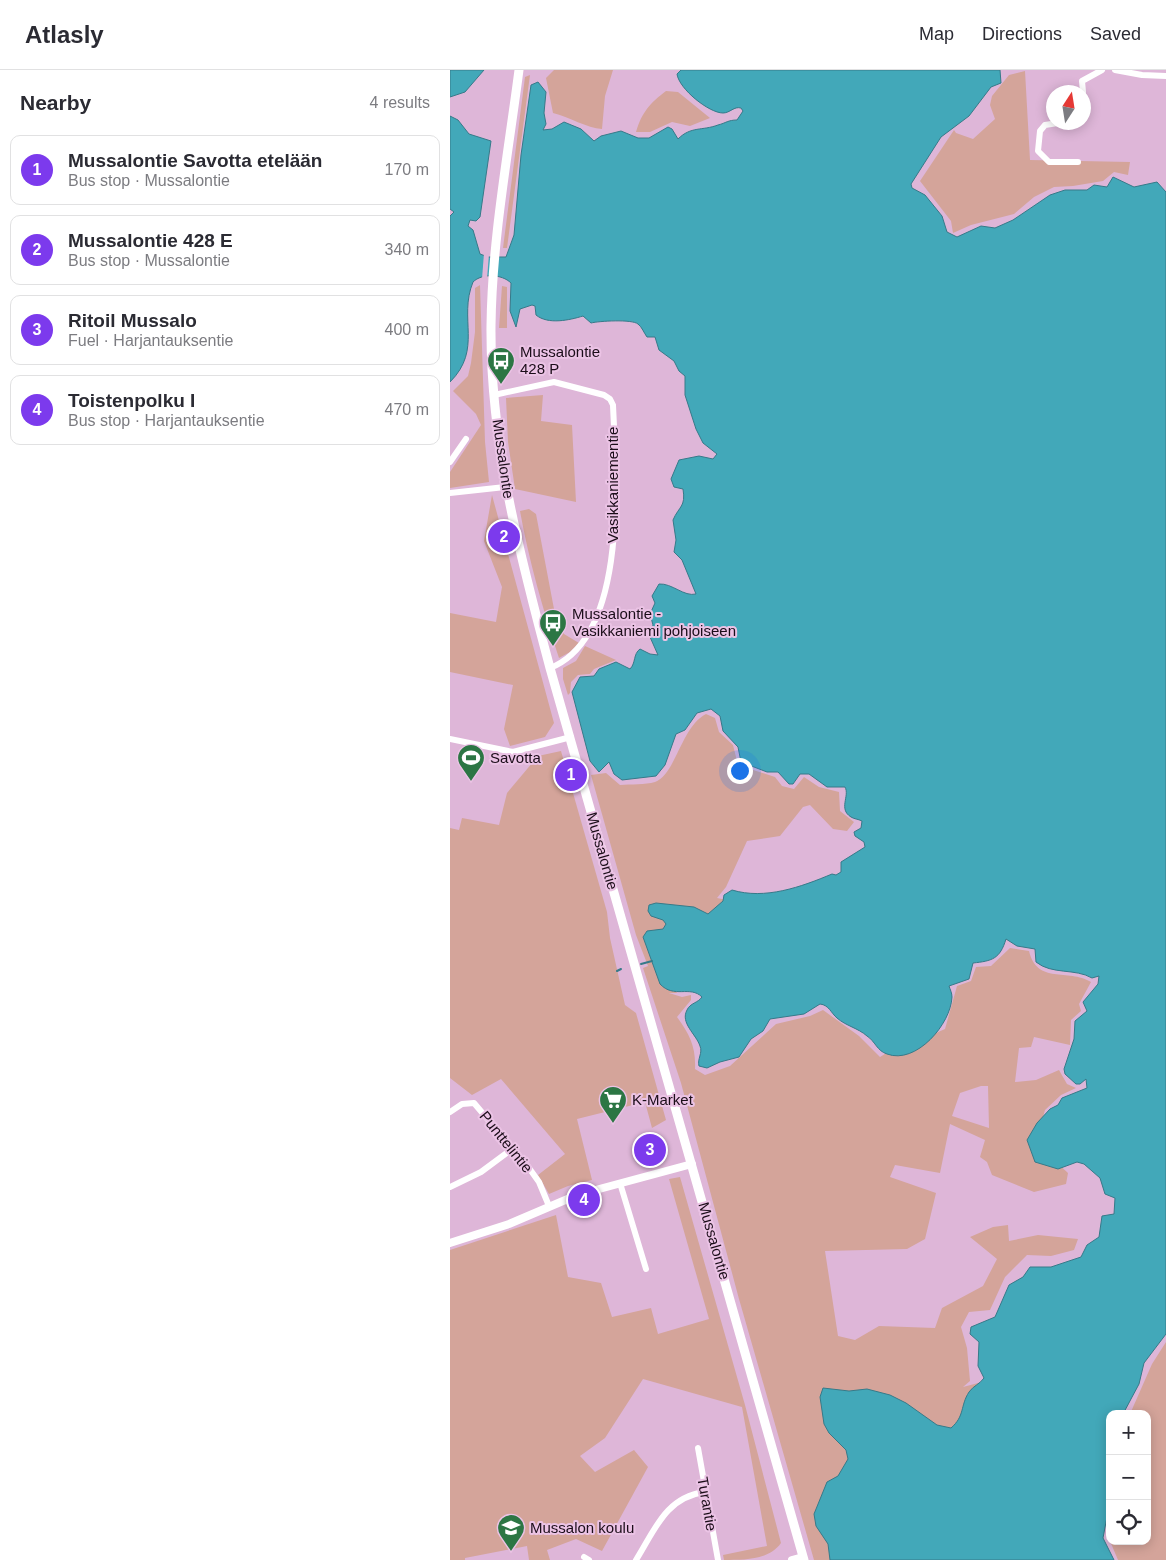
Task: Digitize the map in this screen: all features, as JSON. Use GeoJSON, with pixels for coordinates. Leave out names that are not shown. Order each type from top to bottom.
{"type":"FeatureCollection","features":[{"type":"Feature","properties":{"kind":"main road","name":"Mussalontie"},"geometry":{"type":"LineString","coordinates":[[519,70],[496,250],[491,327],[494,395],[505,487],[524,573],[550,668],[804,1558]]}},
{"type":"Feature","properties":{"kind":"street"},"geometry":{"type":"LineString","coordinates":[[1082,85],[1082,81],[1102,70]]}},
{"type":"Feature","properties":{"kind":"street"},"geometry":{"type":"LineString","coordinates":[[1115,70],[1142,75],[1166,76]]}},
{"type":"Feature","properties":{"kind":"street"},"geometry":{"type":"LineString","coordinates":[[1046,125],[1040,131],[1038,151],[1049,162],[1078,162]]}},
{"type":"Feature","properties":{"kind":"street","name":"Vasikkaniementie"},"geometry":{"type":"LineString","coordinates":[[494,395],[554,382],[569,384],[604,395],[610,399],[613,405],[615,535],[605,598],[573,656],[550,668]]}},
{"type":"Feature","properties":{"kind":"street"},"geometry":{"type":"LineString","coordinates":[[450,462],[466,439]]}},
{"type":"Feature","properties":{"kind":"street"},"geometry":{"type":"LineString","coordinates":[[450,493],[505,487]]}},
{"type":"Feature","properties":{"kind":"street"},"geometry":{"type":"LineString","coordinates":[[450,739],[513,752],[570,737]]}},
{"type":"Feature","properties":{"kind":"street","name":"Punttelintie"},"geometry":{"type":"LineString","coordinates":[[450,1112],[462,1104],[474,1103],[539,1182],[549,1206]]}},
{"type":"Feature","properties":{"kind":"street"},"geometry":{"type":"LineString","coordinates":[[450,1187],[481,1172],[512,1149]]}},
{"type":"Feature","properties":{"kind":"street"},"geometry":{"type":"LineString","coordinates":[[450,1243],[488,1232],[577,1195],[692,1164]]}},
{"type":"Feature","properties":{"kind":"street"},"geometry":{"type":"LineString","coordinates":[[620,1183],[646,1269]]}},
{"type":"Feature","properties":{"kind":"street","name":"Turantie"},"geometry":{"type":"LineString","coordinates":[[698,1448],[704,1492],[718,1560]]}},
{"type":"Feature","properties":{"kind":"street"},"geometry":{"type":"LineString","coordinates":[[636,1560],[670,1506],[691,1494],[704,1492]]}},
{"type":"Feature","properties":{"kind":"street"},"geometry":{"type":"LineString","coordinates":[[792,1560],[804,1558]]}},
{"type":"Feature","properties":{"kind":"shaded area"},"geometry":{"type":"Polygon","coordinates":[[[554,70],[613,70],[605,96],[602,129],[590,127],[553,113],[546,78],[554,70]]]}},
{"type":"Feature","properties":{"kind":"shaded area"},"geometry":{"type":"Polygon","coordinates":[[[1025,71],[1030,160],[1130,162],[1128,175],[1114,172],[1103,181],[1054,187],[1034,197],[1014,214],[971,225],[953,233],[951,221],[920,181],[954,130],[956,133],[973,139],[995,119],[990,105],[992,96],[1009,75],[1025,71]]]}},
{"type":"Feature","properties":{"kind":"shaded area"},"geometry":{"type":"Polygon","coordinates":[[[530,75],[507,248],[503,248],[525,77],[530,75]]]}},
{"type":"Feature","properties":{"kind":"shaded area"},"geometry":{"type":"Polygon","coordinates":[[[666,91],[678,92],[710,118],[690,126],[672,122],[650,132],[636,132],[647,108],[666,91]]]}},
{"type":"Feature","properties":{"kind":"shaded area"},"geometry":{"type":"Polygon","coordinates":[[[480,285],[485,442],[489,482],[450,488],[450,472],[481,425],[476,414],[453,391],[468,376],[475,332],[475,288],[480,285]]]}},
{"type":"Feature","properties":{"kind":"shaded area"},"geometry":{"type":"Polygon","coordinates":[[[502,286],[507,287],[507,328],[499,328],[502,286]]]}},
{"type":"Feature","properties":{"kind":"shaded area"},"geometry":{"type":"Polygon","coordinates":[[[543,395],[541,421],[572,425],[576,502],[515,489],[508,442],[506,398],[543,395]]]}},
{"type":"Feature","properties":{"kind":"shaded area"},"geometry":{"type":"Polygon","coordinates":[[[492,495],[554,723],[545,737],[510,746],[504,729],[513,685],[450,672],[450,613],[496,622],[502,587],[484,541],[492,495]]]}},
{"type":"Feature","properties":{"kind":"shaded area"},"geometry":{"type":"Polygon","coordinates":[[[529,509],[536,514],[554,609],[564,634],[579,643],[570,652],[559,658],[537,585],[520,511],[529,509]]]}},
{"type":"Feature","properties":{"kind":"shaded area"},"geometry":{"type":"Polygon","coordinates":[[[585,646],[616,660],[594,669],[590,674],[578,675],[571,682],[568,695],[563,679],[563,668],[576,661],[585,646]]]}},
{"type":"Feature","properties":{"kind":"shaded area"},"geometry":{"type":"Polygon","coordinates":[[[706,714],[715,718],[719,732],[733,745],[738,765],[775,777],[782,786],[794,789],[804,777],[819,787],[839,792],[840,811],[854,822],[847,831],[833,829],[810,805],[803,807],[780,836],[747,841],[726,887],[717,898],[727,900],[657,956],[677,993],[669,993],[682,997],[691,995],[691,1000],[677,1017],[691,1041],[695,1069],[705,1075],[730,1066],[776,1024],[810,1016],[823,1010],[859,1036],[880,1057],[904,1042],[920,1040],[945,1029],[957,986],[971,981],[976,967],[991,966],[1010,948],[1029,951],[1033,962],[1046,972],[1082,978],[1091,982],[1079,1004],[1081,1011],[1071,1020],[1070,1045],[1034,1037],[1031,1047],[1019,1048],[1015,1082],[1036,1080],[1059,1070],[1067,1084],[1076,1088],[1061,1095],[1045,1110],[1040,1128],[1056,1162],[1068,1173],[1066,1184],[1034,1192],[992,1175],[987,1162],[980,1157],[985,1140],[950,1124],[940,1173],[895,1165],[890,1177],[936,1193],[925,1239],[907,1249],[825,1251],[838,1336],[855,1340],[879,1326],[935,1328],[942,1308],[983,1286],[997,1259],[970,1237],[993,1227],[1008,1225],[1009,1241],[1038,1235],[1078,1239],[1074,1250],[1051,1256],[1027,1255],[1005,1277],[990,1310],[969,1312],[961,1327],[967,1348],[970,1381],[963,1387],[982,1382],[930,1560],[814,1560],[739,1299],[681,1083],[643,968],[648,966],[636,935],[591,775],[606,773],[620,785],[655,782],[668,770],[684,739],[697,720],[706,714]],[[981,1086],[960,1093],[952,1116],[989,1128],[988,1086],[981,1086]]]}},
{"type":"Feature","properties":{"kind":"shaded area"},"geometry":{"type":"Polygon","coordinates":[[[561,751],[607,912],[610,938],[625,1005],[636,1013],[666,1120],[652,1128],[645,1102],[577,1119],[592,1180],[568,1186],[549,1194],[538,1175],[565,1154],[501,1079],[472,1095],[450,1078],[450,828],[459,830],[462,818],[499,825],[507,793],[538,756],[561,751]]]}},
{"type":"Feature","properties":{"kind":"shaded area"},"geometry":{"type":"Polygon","coordinates":[[[680,1177],[745,1405],[781,1543],[776,1549],[763,1556],[724,1560],[723,1555],[767,1546],[742,1407],[643,1379],[605,1438],[580,1456],[595,1472],[634,1450],[648,1467],[602,1551],[576,1539],[547,1550],[550,1560],[529,1560],[527,1546],[465,1558],[465,1560],[450,1560],[450,1250],[556,1215],[568,1277],[601,1283],[612,1317],[651,1308],[658,1334],[709,1319],[669,1179],[680,1177]]]}},
{"type":"Feature","properties":{"kind":"shaded area"},"geometry":{"type":"Polygon","coordinates":[[[1166,1342],[1166,1560],[1118,1560],[1112,1545],[1151,1545],[1151,1410],[1132,1410],[1152,1364],[1166,1342]]]}},
{"type":"Feature","properties":{"kind":"water"},"geometry":{"type":"Polygon","coordinates":[[[450,70],[484,70],[465,92],[450,97],[450,70]]]}},
{"type":"Feature","properties":{"kind":"water"},"geometry":{"type":"Polygon","coordinates":[[[681,70],[1000,70],[1001,83],[991,87],[969,116],[941,137],[911,184],[912,188],[925,195],[942,216],[947,232],[957,237],[981,226],[995,228],[1013,220],[1050,195],[1065,190],[1087,190],[1094,185],[1107,187],[1113,177],[1134,187],[1157,182],[1166,192],[1166,1334],[1144,1363],[1139,1384],[1125,1410],[1106,1410],[1106,1522],[1103,1538],[1114,1560],[830,1560],[828,1544],[816,1526],[814,1514],[827,1482],[838,1476],[848,1459],[846,1450],[829,1433],[824,1424],[820,1397],[823,1388],[849,1391],[867,1389],[890,1395],[906,1403],[937,1425],[951,1428],[960,1415],[969,1392],[984,1378],[978,1366],[979,1342],[970,1334],[971,1327],[995,1317],[1009,1285],[1023,1277],[1030,1267],[1051,1267],[1081,1257],[1087,1245],[1099,1237],[1102,1216],[1114,1214],[1115,1198],[1105,1194],[1100,1178],[1084,1164],[1077,1162],[1058,1169],[1035,1162],[1027,1140],[1037,1123],[1050,1109],[1058,1105],[1062,1098],[1087,1088],[1086,1079],[1080,1084],[1076,1084],[1065,1074],[1064,1069],[1074,1039],[1075,1021],[1087,1011],[1083,1002],[1098,984],[1099,976],[1092,978],[1078,973],[1049,969],[1036,962],[1035,949],[1017,946],[1006,939],[1001,951],[994,958],[973,963],[969,979],[949,986],[952,997],[946,1019],[930,1040],[909,1054],[898,1056],[884,1053],[870,1038],[841,1021],[828,1008],[820,1004],[804,1014],[770,1019],[763,1031],[751,1039],[739,1057],[707,1068],[699,1066],[701,1049],[687,1024],[685,1015],[688,1008],[702,997],[692,992],[671,991],[660,984],[643,937],[647,931],[663,929],[666,924],[663,920],[651,916],[648,911],[649,905],[656,903],[694,907],[708,914],[723,901],[724,895],[732,890],[744,893],[770,893],[783,891],[832,874],[836,875],[841,872],[841,862],[865,847],[864,842],[855,836],[854,832],[861,828],[862,821],[851,817],[845,810],[845,787],[827,787],[809,774],[800,774],[793,784],[789,784],[778,772],[767,772],[741,762],[738,747],[723,731],[720,716],[711,709],[697,713],[685,730],[676,734],[665,765],[656,776],[622,780],[614,774],[609,762],[599,772],[590,761],[572,692],[580,677],[594,676],[599,669],[616,662],[630,669],[636,653],[640,649],[650,654],[658,655],[650,637],[653,625],[650,614],[655,603],[652,596],[659,584],[664,584],[687,594],[696,594],[682,560],[674,552],[676,540],[673,520],[683,503],[684,495],[683,489],[674,487],[671,479],[679,460],[699,456],[713,459],[717,454],[703,443],[696,429],[685,395],[685,376],[679,371],[674,361],[659,350],[655,337],[647,337],[638,324],[629,321],[591,323],[583,316],[566,320],[547,320],[536,315],[535,306],[532,305],[520,309],[516,327],[510,311],[511,283],[497,276],[481,277],[473,282],[469,296],[468,346],[465,358],[460,370],[450,382],[450,216],[454,212],[450,209],[450,116],[458,120],[469,134],[491,141],[480,217],[476,221],[470,220],[468,226],[473,230],[480,254],[488,257],[506,257],[514,235],[521,155],[531,85],[538,82],[546,92],[544,113],[546,124],[543,130],[552,129],[564,122],[581,129],[594,141],[601,136],[621,131],[638,138],[649,138],[668,127],[672,129],[678,139],[692,130],[737,120],[743,111],[741,108],[736,108],[723,113],[710,109],[689,93],[679,80],[677,74],[681,70]]]}},
{"type":"Feature","properties":{"kind":"pier"},"geometry":{"type":"Polygon","coordinates":[[[484,253],[489,254],[487,279],[482,279],[484,253]]]}},
{"type":"Feature","properties":{"kind":"waterway"},"geometry":{"type":"LineString","coordinates":[[641,964],[652,961]]}},
{"type":"Feature","properties":{"kind":"waterway"},"geometry":{"type":"LineString","coordinates":[[617,971],[621,969]]}},
{"type":"Feature","properties":{"kind":"place","name":"Mussalontie 428 P"},"geometry":{"type":"Point","coordinates":[501,385]}},
{"type":"Feature","properties":{"kind":"place","name":"Mussalontie 428 E"},"geometry":{"type":"Point","coordinates":[504,537]}},
{"type":"Feature","properties":{"kind":"place","name":"Mussalontie - Vasikkaniemi pohjoiseen"},"geometry":{"type":"Point","coordinates":[553,647]}},
{"type":"Feature","properties":{"kind":"place","name":"Mussalontie Savotta etelään"},"geometry":{"type":"Point","coordinates":[571,775]}},
{"type":"Feature","properties":{"kind":"place","name":"Savotta"},"geometry":{"type":"Point","coordinates":[471,782]}},
{"type":"Feature","properties":{"kind":"place","name":"K-Market"},"geometry":{"type":"Point","coordinates":[613,1124]}},
{"type":"Feature","properties":{"kind":"place","name":"Ritoil Mussalo"},"geometry":{"type":"Point","coordinates":[650,1150]}},
{"type":"Feature","properties":{"kind":"place","name":"Toistenpolku I"},"geometry":{"type":"Point","coordinates":[584,1200]}},
{"type":"Feature","properties":{"kind":"place","name":"Mussalon koulu"},"geometry":{"type":"Point","coordinates":[511,1552]}}]}
